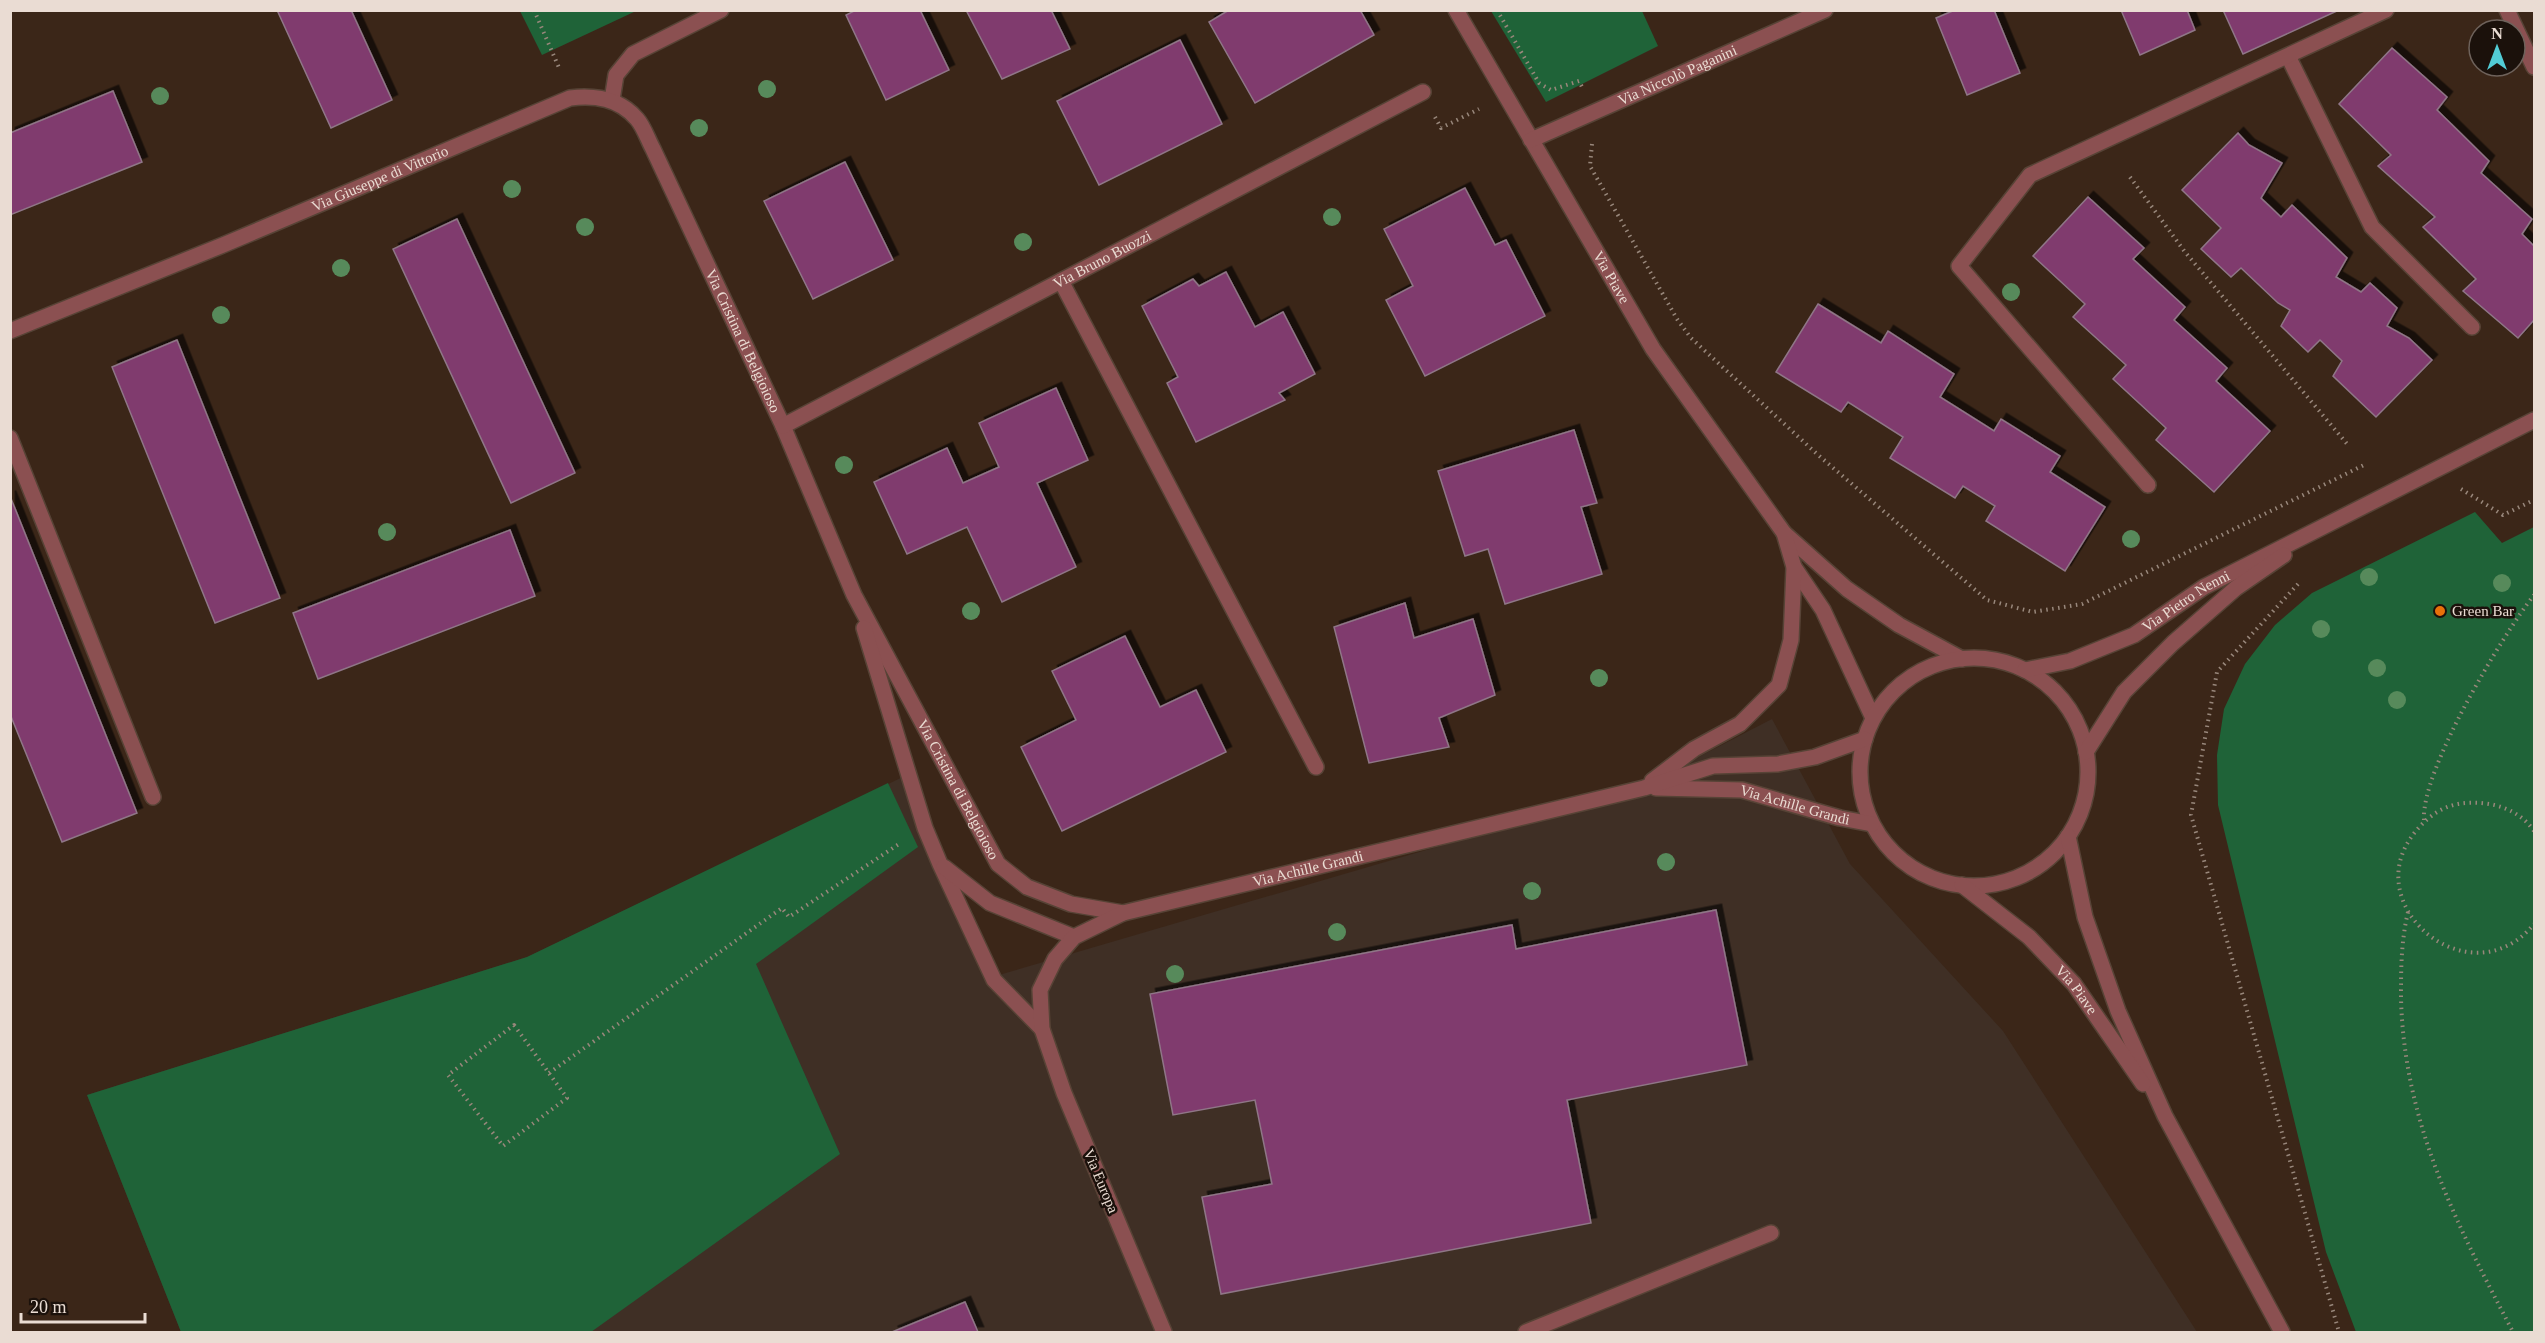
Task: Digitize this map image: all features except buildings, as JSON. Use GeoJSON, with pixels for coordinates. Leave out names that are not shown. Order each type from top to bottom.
{"type":"FeatureCollection","features":[{"type":"Feature","properties":{"kind":"street"},"geometry":{"type":"LineString","coordinates":[[612,100],[616,75],[633,54],[721,10]]}},
{"type":"Feature","properties":{"kind":"street","name":"Via Piave"},"geometry":{"type":"LineString","coordinates":[[1456,10],[1653,349],[1784,533],[1847,589],[1899,625],[1962,659]]}},
{"type":"Feature","properties":{"kind":"street","name":"Via Niccolò Paganini"},"geometry":{"type":"LineString","coordinates":[[1531,140],[1825,10]]}},
{"type":"Feature","properties":{"kind":"street"},"geometry":{"type":"LineString","coordinates":[[2148,485],[1959,266],[2030,175],[2386,10]]}},
{"type":"Feature","properties":{"kind":"street"},"geometry":{"type":"LineString","coordinates":[[2507,10],[2535,67]]}},
{"type":"Feature","properties":{"kind":"street"},"geometry":{"type":"LineString","coordinates":[[2288,56],[2372,227],[2472,327]]}},
{"type":"Feature","properties":{"kind":"street","name":"Via Bruno Buozzi"},"geometry":{"type":"LineString","coordinates":[[783,426],[1423,92]]}},
{"type":"Feature","properties":{"kind":"street","name":"Via Giuseppe di Vittorio"},"geometry":{"type":"LineString","coordinates":[[10,331],[223,245],[570,98],[593,96],[612,100]]}},
{"type":"Feature","properties":{"kind":"street","name":"Via Cristina di Belgioioso"},"geometry":{"type":"LineString","coordinates":[[612,100],[637,118],[653,149],[783,426],[854,595],[998,864],[1027,887],[1071,904],[1122,913]]}},
{"type":"Feature","properties":{"kind":"street"},"geometry":{"type":"LineString","coordinates":[[1061,281],[1316,767]]}},
{"type":"Feature","properties":{"kind":"street","name":"Via Pietro Nenni"},"geometry":{"type":"LineString","coordinates":[[2025,670],[2070,661],[2134,635],[2204,587],[2535,420]]}},
{"type":"Feature","properties":{"kind":"street"},"geometry":{"type":"LineString","coordinates":[[10,438],[153,796]]}},
{"type":"Feature","properties":{"kind":"street","name":"Via Pietro Nenni"},"geometry":{"type":"LineString","coordinates":[[2086,752],[2124,692],[2173,643],[2236,588],[2341,516]]}},
{"type":"Feature","properties":{"kind":"street","name":"Via Piave"},"geometry":{"type":"LineString","coordinates":[[1784,533],[1794,567]]}},
{"type":"Feature","properties":{"kind":"street"},"geometry":{"type":"LineString","coordinates":[[1794,567],[1823,610],[1873,718]]}},
{"type":"Feature","properties":{"kind":"street","name":"Via Achille Grandi"},"geometry":{"type":"LineString","coordinates":[[1644,788],[1694,749],[1740,724],[1779,685],[1791,640],[1794,567]]}},
{"type":"Feature","properties":{"kind":"street","name":"Via Cristina di Belgioioso"},"geometry":{"type":"LineString","coordinates":[[854,595],[925,828],[940,864],[994,980],[1042,1029]]}},
{"type":"Feature","properties":{"kind":"street","name":"Via Piave"},"geometry":{"type":"LineString","coordinates":[[1962,659],[1984,659],[2025,670],[2057,694],[2078,724],[2086,752],[2088,774],[2079,817],[2055,853],[2025,873],[2005,882],[1962,885],[1937,880],[1914,869],[1894,853],[1872,824],[1864,804],[1860,781],[1861,756],[1864,739],[1873,718],[1885,701],[1915,675],[1932,666],[1962,659]]}},
{"type":"Feature","properties":{"kind":"street","name":"Via Achille Grandi"},"geometry":{"type":"LineString","coordinates":[[1042,1029],[1040,990],[1055,959],[1074,937],[1122,913],[1644,788],[1713,766],[1778,764],[1815,757],[1864,739]]}},
{"type":"Feature","properties":{"kind":"street","name":"Via Achille Grandi"},"geometry":{"type":"LineString","coordinates":[[1644,788],[1742,790],[1840,818],[1872,824]]}},
{"type":"Feature","properties":{"kind":"street","name":"Via Piave"},"geometry":{"type":"LineString","coordinates":[[2068,836],[2088,927],[2118,1011],[2165,1116],[2282,1332]]}},
{"type":"Feature","properties":{"kind":"street","name":"Via Cristina di Belgioioso"},"geometry":{"type":"LineString","coordinates":[[940,864],[990,903],[1074,937]]}},
{"type":"Feature","properties":{"kind":"street","name":"Via Piave"},"geometry":{"type":"LineString","coordinates":[[1962,885],[2029,937],[2074,984],[2165,1116]]}},
{"type":"Feature","properties":{"kind":"street","name":"Via Europa"},"geometry":{"type":"LineString","coordinates":[[1042,1029],[1064,1093],[1164,1332]]}},
{"type":"Feature","properties":{"kind":"street"},"geometry":{"type":"LineString","coordinates":[[1527,1332],[1771,1233]]}},
{"type":"Feature","properties":{"kind":"path"},"geometry":{"type":"LineString","coordinates":[[534,10],[553,50],[570,98]]}},
{"type":"Feature","properties":{"kind":"path"},"geometry":{"type":"LineString","coordinates":[[1497,10],[1539,83],[1551,90],[1579,81],[1595,110],[1601,129],[1592,140],[1590,166],[1677,319],[1691,338],[1817,454],[1987,600],[2033,612],[2082,604],[2364,465]]}},
{"type":"Feature","properties":{"kind":"path"},"geometry":{"type":"LineString","coordinates":[[1423,92],[1441,128],[1504,96]]}},
{"type":"Feature","properties":{"kind":"path"},"geometry":{"type":"LineString","coordinates":[[2130,177],[2185,252],[2349,445]]}},
{"type":"Feature","properties":{"kind":"path"},"geometry":{"type":"LineString","coordinates":[[2452,494],[2462,489],[2503,515],[2535,500]]}},
{"type":"Feature","properties":{"kind":"path"},"geometry":{"type":"LineString","coordinates":[[2302,579],[2217,672],[2191,815],[2339,1332]]}},
{"type":"Feature","properties":{"kind":"path"},"geometry":{"type":"LineString","coordinates":[[2424,821],[2423,808],[2427,790],[2457,722],[2491,661],[2535,595]]}},
{"type":"Feature","properties":{"kind":"path"},"geometry":{"type":"LineString","coordinates":[[2535,831],[2528,822],[2508,808],[2483,801],[2458,804],[2434,813],[2412,835],[2401,863],[2399,876],[2402,897],[2408,912],[2432,939],[2455,951],[2479,953],[2504,948],[2525,935],[2535,924]]}},
{"type":"Feature","properties":{"kind":"path"},"geometry":{"type":"LineString","coordinates":[[549,1073],[782,908],[789,916],[925,828]]}},
{"type":"Feature","properties":{"kind":"path"},"geometry":{"type":"LineString","coordinates":[[2408,912],[2400,951],[2402,1016],[2408,1072],[2421,1131],[2445,1192],[2513,1332]]}},
{"type":"Feature","properties":{"kind":"path"},"geometry":{"type":"LineString","coordinates":[[514,1025],[549,1073],[567,1098],[503,1146],[448,1075],[514,1025]]}},
{"type":"Feature","properties":{"kind":"shaded area"},"geometry":{"type":"Polygon","coordinates":[[[1772,719],[1850,864],[2003,1031],[2197,1332],[181,1332],[87,1095],[527,957],[909,774],[999,975],[1638,788],[1772,719]]]}},
{"type":"Feature","properties":{"kind":"green space"},"geometry":{"type":"Polygon","coordinates":[[[520,11],[636,11],[542,55],[520,11]]]}},
{"type":"Feature","properties":{"kind":"green space"},"geometry":{"type":"Polygon","coordinates":[[[1491,11],[1642,11],[1658,46],[1546,102],[1491,11]]]}},
{"type":"Feature","properties":{"kind":"green space"},"geometry":{"type":"Polygon","coordinates":[[[2475,512],[2502,543],[2534,527],[2534,1332],[2356,1332],[2326,1252],[2218,805],[2217,755],[2224,709],[2245,664],[2275,625],[2312,593],[2475,512]]]}},
{"type":"Feature","properties":{"kind":"green space"},"geometry":{"type":"Polygon","coordinates":[[[888,783],[918,847],[756,964],[840,1154],[591,1332],[181,1332],[87,1095],[527,957],[888,783]]]}},
{"type":"Feature","properties":{"kind":"place","name":"Green Bar"},"geometry":{"type":"Point","coordinates":[2440,611]}}]}
